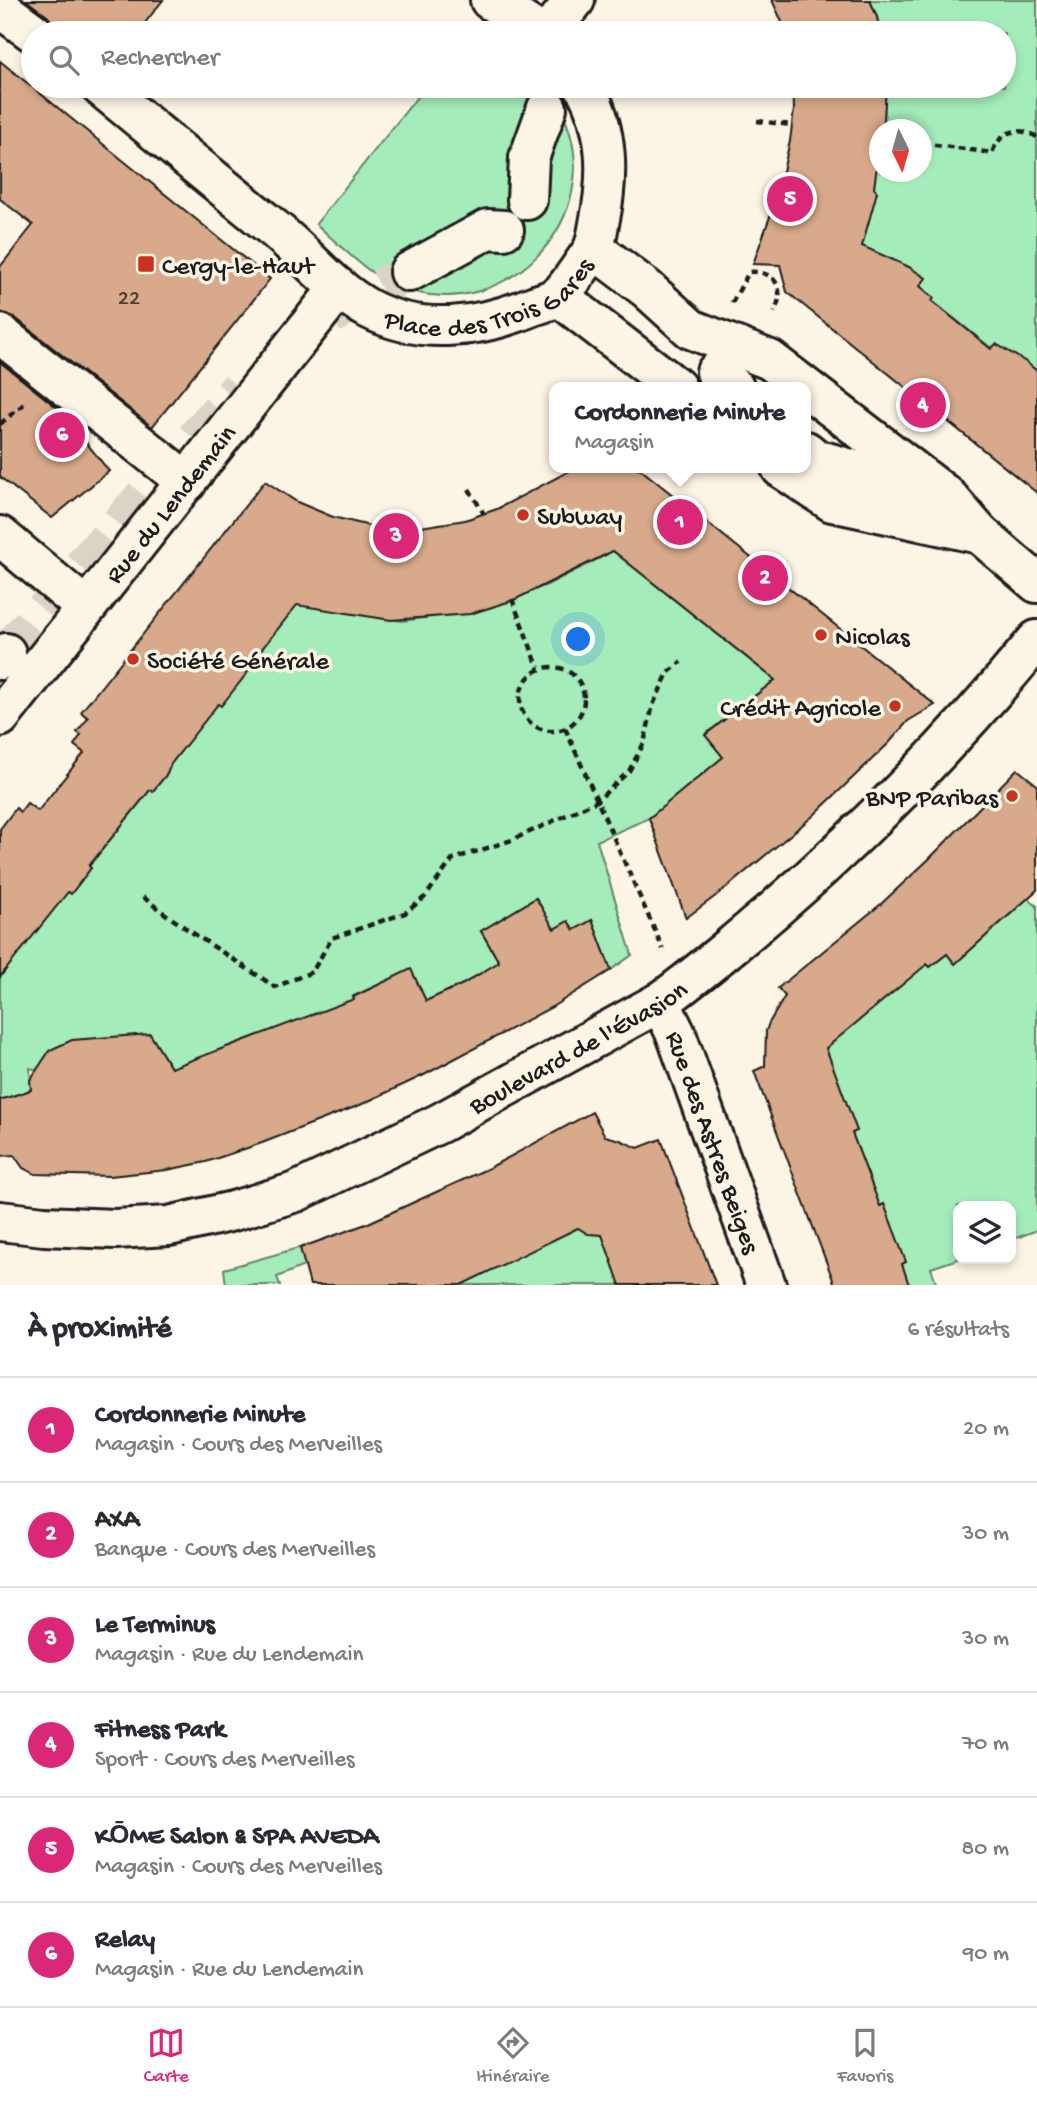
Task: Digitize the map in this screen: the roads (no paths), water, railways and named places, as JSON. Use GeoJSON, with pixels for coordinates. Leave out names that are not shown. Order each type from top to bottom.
{"type":"FeatureCollection","features":[{"type":"Feature","properties":{"kind":"street"},"geometry":{"type":"LineString","coordinates":[[490,0],[522,21]]}},
{"type":"Feature","properties":{"kind":"street"},"geometry":{"type":"LineString","coordinates":[[558,21],[575,0]]}},
{"type":"Feature","properties":{"kind":"street"},"geometry":{"type":"LineString","coordinates":[[0,8],[21,23]]}},
{"type":"Feature","properties":{"kind":"street","name":"Place des Trois Gares"},"geometry":{"type":"LineString","coordinates":[[115,98],[288,240],[339,288],[369,309],[410,323],[459,327],[511,316],[558,296],[594,249],[604,200],[606,160],[600,123],[590,98]]}},
{"type":"Feature","properties":{"kind":"street"},"geometry":{"type":"LineString","coordinates":[[527,200],[530,158],[547,108]]}},
{"type":"Feature","properties":{"kind":"street"},"geometry":{"type":"LineString","coordinates":[[409,272],[488,229],[504,230]]}},
{"type":"Feature","properties":{"kind":"street"},"geometry":{"type":"LineString","coordinates":[[594,249],[647,289],[691,329],[770,360],[799,382]]}},
{"type":"Feature","properties":{"kind":"street","name":"Rue du Lendemain"},"geometry":{"type":"LineString","coordinates":[[0,717],[339,288]]}},
{"type":"Feature","properties":{"kind":"street"},"geometry":{"type":"LineString","coordinates":[[558,296],[667,380]]}},
{"type":"Feature","properties":{"kind":"street"},"geometry":{"type":"LineString","coordinates":[[0,334],[187,482]]}},
{"type":"Feature","properties":{"kind":"street"},"geometry":{"type":"LineString","coordinates":[[811,392],[947,496],[980,534],[1037,583]]}},
{"type":"Feature","properties":{"kind":"street"},"geometry":{"type":"LineString","coordinates":[[811,455],[816,459],[947,496]]}},
{"type":"Feature","properties":{"kind":"street"},"geometry":{"type":"LineString","coordinates":[[788,473],[832,502],[980,534]]}},
{"type":"Feature","properties":{"kind":"street"},"geometry":{"type":"LineString","coordinates":[[0,536],[86,608]]}},
{"type":"Feature","properties":{"kind":"street","name":"Boulevard de l'Évasion"},"geometry":{"type":"LineString","coordinates":[[0,1221],[44,1226],[169,1226],[296,1192],[440,1123],[670,995],[840,852],[994,692],[1037,640]]}},
{"type":"Feature","properties":{"kind":"street","name":"Rue des Astres Beiges"},"geometry":{"type":"LineString","coordinates":[[670,995],[677,1034],[766,1285]]}},
{"type":"Feature","properties":{"kind":"tunnel"},"geometry":{"type":"LineString","coordinates":[[331,315],[409,272]]}},
{"type":"Feature","properties":{"kind":"tunnel"},"geometry":{"type":"LineString","coordinates":[[6,653],[239,388]]}},
{"type":"Feature","properties":{"kind":"place","name":"KŌME Salon & SPA AVEDA"},"geometry":{"type":"Point","coordinates":[790,199]}},
{"type":"Feature","properties":{"kind":"place","name":"Cergy-le-Haut"},"geometry":{"type":"Point","coordinates":[146,264]}},
{"type":"Feature","properties":{"kind":"place","name":"Fitness Park"},"geometry":{"type":"Point","coordinates":[923,405]}},
{"type":"Feature","properties":{"kind":"place","name":"Relay"},"geometry":{"type":"Point","coordinates":[62,435]}},
{"type":"Feature","properties":{"kind":"place","name":"Subway"},"geometry":{"type":"Point","coordinates":[523,515]}},
{"type":"Feature","properties":{"kind":"place","name":"Cordonnerie Minute"},"geometry":{"type":"Point","coordinates":[680,522]}},
{"type":"Feature","properties":{"kind":"place","name":"Le Terminus"},"geometry":{"type":"Point","coordinates":[396,536]}},
{"type":"Feature","properties":{"kind":"place","name":"AXA"},"geometry":{"type":"Point","coordinates":[765,578]}},
{"type":"Feature","properties":{"kind":"place","name":"Nicolas"},"geometry":{"type":"Point","coordinates":[821,635]}},
{"type":"Feature","properties":{"kind":"place","name":"Société Générale"},"geometry":{"type":"Point","coordinates":[133,659]}},
{"type":"Feature","properties":{"kind":"place","name":"Crédit Agricole"},"geometry":{"type":"Point","coordinates":[895,706]}},
{"type":"Feature","properties":{"kind":"place","name":"BNP Paribas"},"geometry":{"type":"Point","coordinates":[1012,796]}}]}
